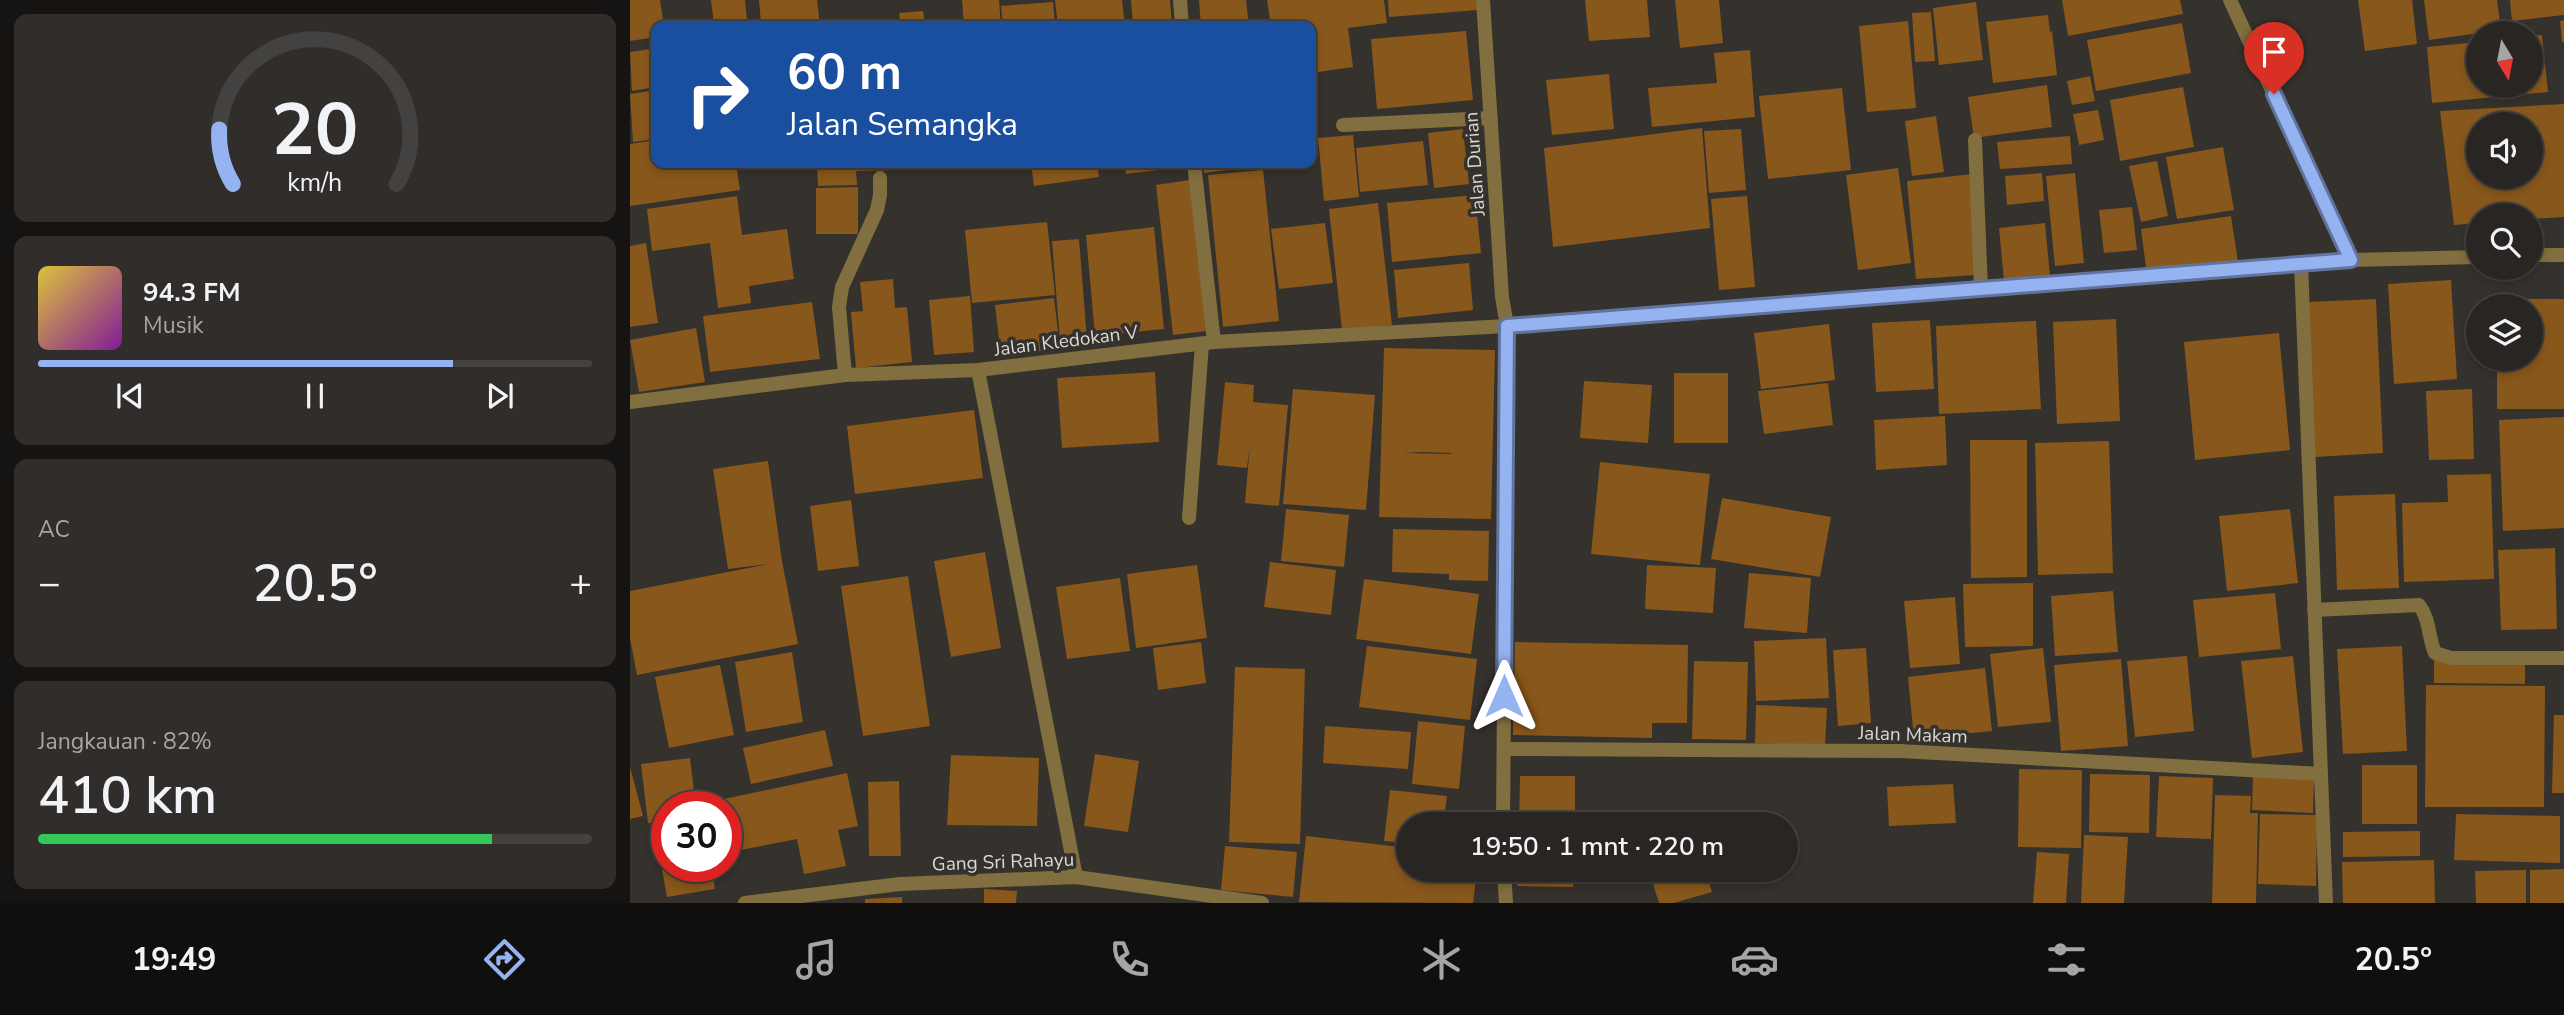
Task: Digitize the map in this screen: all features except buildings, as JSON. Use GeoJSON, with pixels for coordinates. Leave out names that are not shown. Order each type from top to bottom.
{"type":"FeatureCollection","features":[{"type":"Feature","properties":{"kind":"street"},"geometry":{"type":"LineString","coordinates":[[1180,0],[1182,21]]}},
{"type":"Feature","properties":{"kind":"street","name":"Jalan Durian"},"geometry":{"type":"LineString","coordinates":[[1483,0],[1502,297],[1507,326],[1503,812]]}},
{"type":"Feature","properties":{"kind":"street"},"geometry":{"type":"LineString","coordinates":[[2230,0],[2351,260]]}},
{"type":"Feature","properties":{"kind":"street"},"geometry":{"type":"LineString","coordinates":[[1343,125],[1491,118]]}},
{"type":"Feature","properties":{"kind":"street"},"geometry":{"type":"LineString","coordinates":[[1975,140],[1981,289]]}},
{"type":"Feature","properties":{"kind":"street"},"geometry":{"type":"LineString","coordinates":[[1189,519],[1208,343],[1194,168]]}},
{"type":"Feature","properties":{"kind":"street"},"geometry":{"type":"LineString","coordinates":[[845,375],[839,307],[842,286],[877,210],[880,178]]}},
{"type":"Feature","properties":{"kind":"street"},"geometry":{"type":"LineString","coordinates":[[2543,256],[2564,255]]}},
{"type":"Feature","properties":{"kind":"street","name":"Jalan Kledokan V"},"geometry":{"type":"LineString","coordinates":[[630,402],[845,375],[978,370],[1208,343],[1507,326],[2301,263],[2466,257]]}},
{"type":"Feature","properties":{"kind":"street"},"geometry":{"type":"LineString","coordinates":[[2301,263],[2326,903]]}},
{"type":"Feature","properties":{"kind":"street"},"geometry":{"type":"LineString","coordinates":[[978,370],[1076,877]]}},
{"type":"Feature","properties":{"kind":"street"},"geometry":{"type":"LineString","coordinates":[[2314,610],[2419,605],[2426,614],[2435,653],[2451,659],[2564,658]]}},
{"type":"Feature","properties":{"kind":"street","name":"Jalan Makam"},"geometry":{"type":"LineString","coordinates":[[1504,750],[1900,751],[2321,774]]}},
{"type":"Feature","properties":{"kind":"street","name":"Gang Sri Rahayu"},"geometry":{"type":"LineString","coordinates":[[745,903],[900,884],[1076,877],[1262,903]]}},
{"type":"Feature","properties":{"kind":"street"},"geometry":{"type":"LineString","coordinates":[[1505,882],[1507,903]]}},
{"type":"Feature","properties":{"kind":"route"},"geometry":{"type":"LineString","coordinates":[[1504,696],[1507,326],[2351,260],[2274,94]]}}]}
